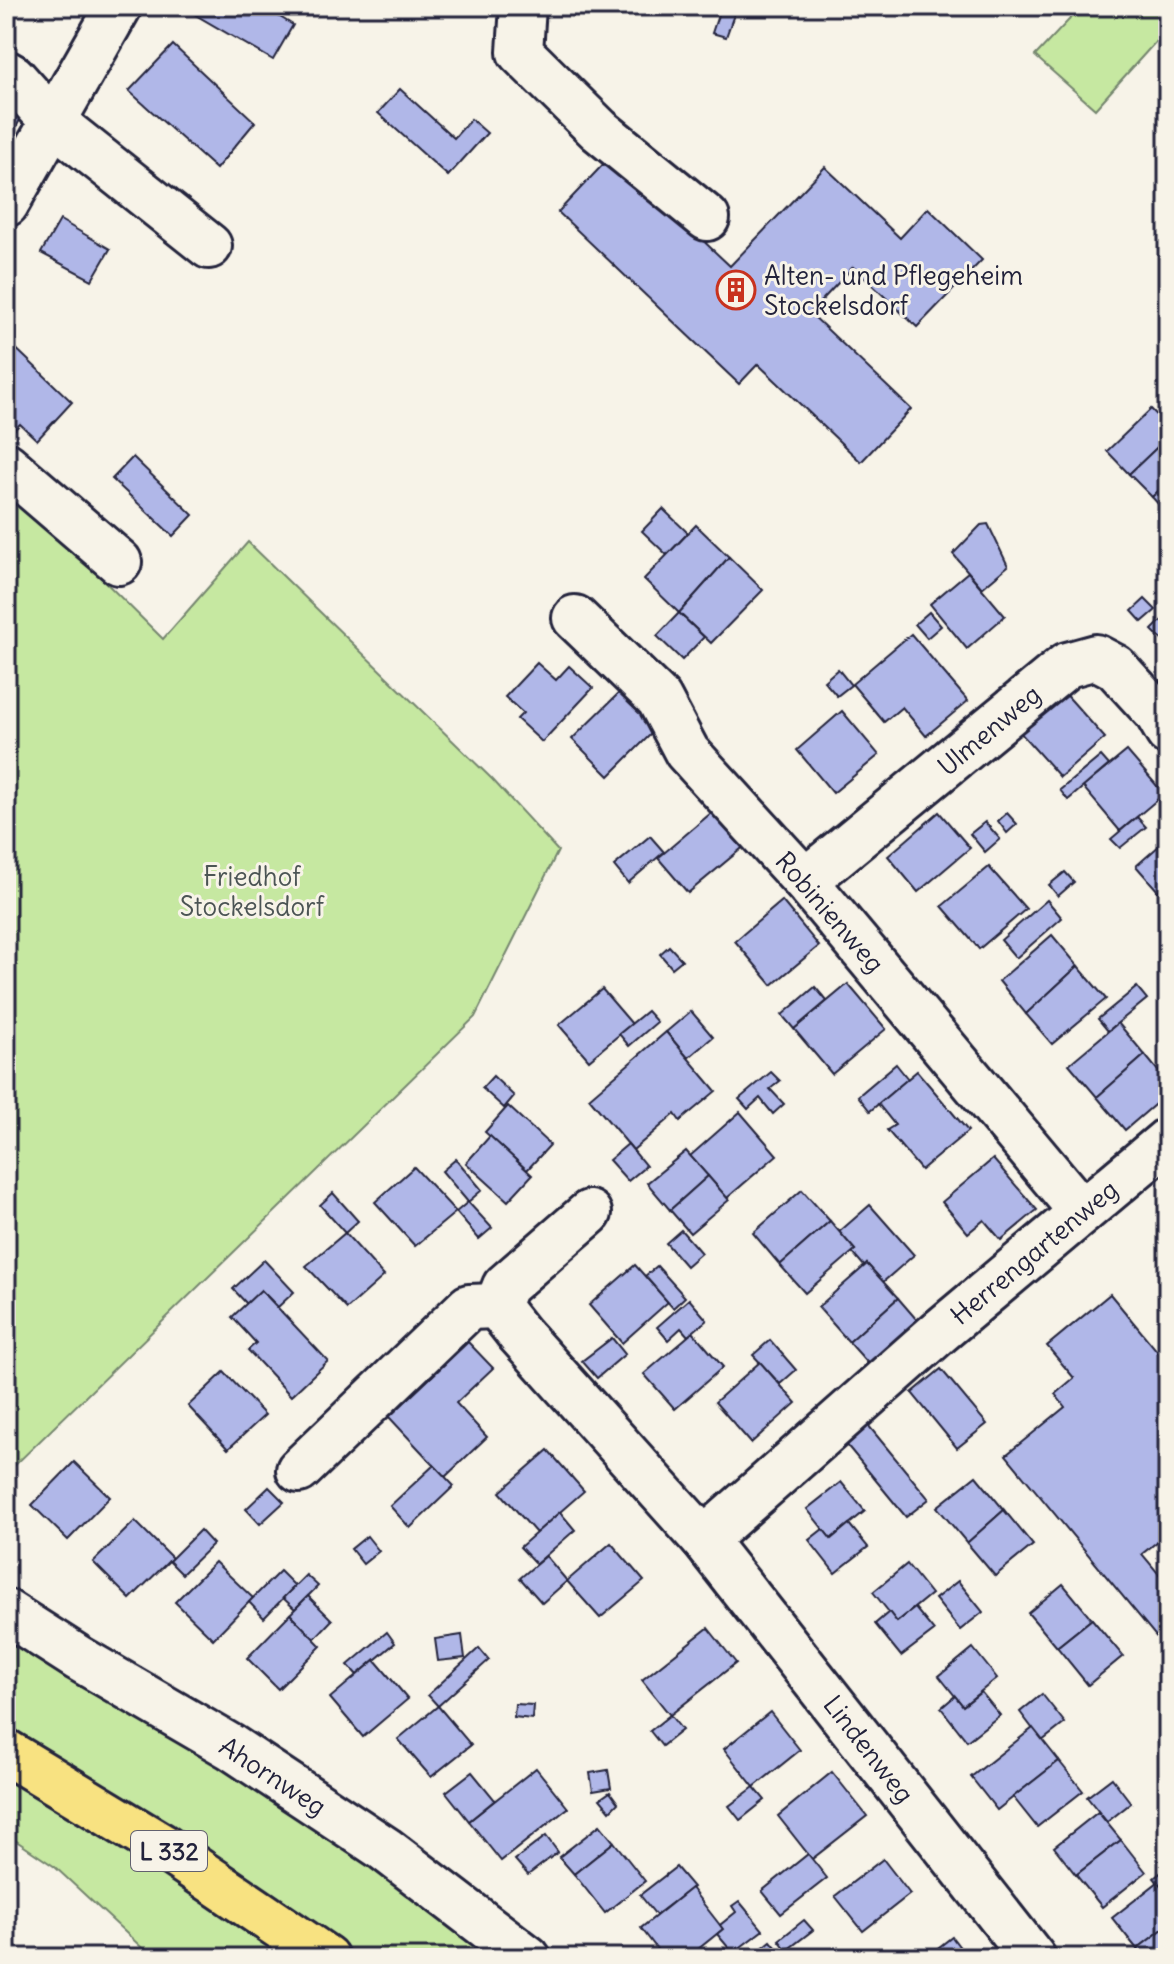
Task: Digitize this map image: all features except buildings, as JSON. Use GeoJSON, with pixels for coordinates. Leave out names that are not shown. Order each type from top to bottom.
{"type":"FeatureCollection","features":[{"type":"Feature","properties":{"kind":"main road","name":"L 332"},"geometry":{"type":"LineString","coordinates":[[6,1752],[160,1845],[326,1958]]}},
{"type":"Feature","properties":{"kind":"street"},"geometry":{"type":"LineString","coordinates":[[6,204],[119,6]]}},
{"type":"Feature","properties":{"kind":"street"},"geometry":{"type":"LineString","coordinates":[[523,6],[520,52],[599,130],[707,218]]}},
{"type":"Feature","properties":{"kind":"street"},"geometry":{"type":"LineString","coordinates":[[6,73],[52,121],[209,246]]}},
{"type":"Feature","properties":{"kind":"street"},"geometry":{"type":"LineString","coordinates":[[6,465],[119,562]]}},
{"type":"Feature","properties":{"kind":"street","name":"Robinienweg"},"geometry":{"type":"LineString","coordinates":[[575,618],[659,699],[687,752],[805,881],[1082,1212]]}},
{"type":"Feature","properties":{"kind":"street","name":"Ulmenweg"},"geometry":{"type":"LineString","coordinates":[[805,881],[1067,665],[1096,657],[1115,667],[1157,713],[1168,732]]}},
{"type":"Feature","properties":{"kind":"street","name":"Herrengartenweg"},"geometry":{"type":"LineString","coordinates":[[704,1540],[938,1333],[1168,1140]]}},
{"type":"Feature","properties":{"kind":"street"},"geometry":{"type":"LineString","coordinates":[[299,1470],[469,1307],[497,1306],[505,1286],[589,1213]]}},
{"type":"Feature","properties":{"kind":"street","name":"Lindenweg"},"geometry":{"type":"LineString","coordinates":[[497,1306],[704,1540],[1033,1958]]}},
{"type":"Feature","properties":{"kind":"street","name":"Ahornweg"},"geometry":{"type":"LineString","coordinates":[[6,1612],[78,1658],[231,1747],[372,1840],[528,1958]]}},
{"type":"Feature","properties":{"kind":"green space"},"geometry":{"type":"Polygon","coordinates":[[[1082,6],[1168,6],[1168,28],[1095,109],[1035,56],[1082,6]]]}},
{"type":"Feature","properties":{"kind":"green space","name":"Friedhof Stockelsdorf"},"geometry":{"type":"Polygon","coordinates":[[[6,484],[163,639],[248,542],[492,779],[558,851],[475,1017],[6,1474],[6,484]]]}},
{"type":"Feature","properties":{"kind":"green space"},"geometry":{"type":"Polygon","coordinates":[[[6,1627],[384,1871],[499,1958],[153,1958],[55,1867],[6,1834],[6,1627]]]}},
{"type":"Feature","properties":{"kind":"place","name":"Alten- und Pflegeheim Stockelsdorf"},"geometry":{"type":"Point","coordinates":[736,290]}}]}
